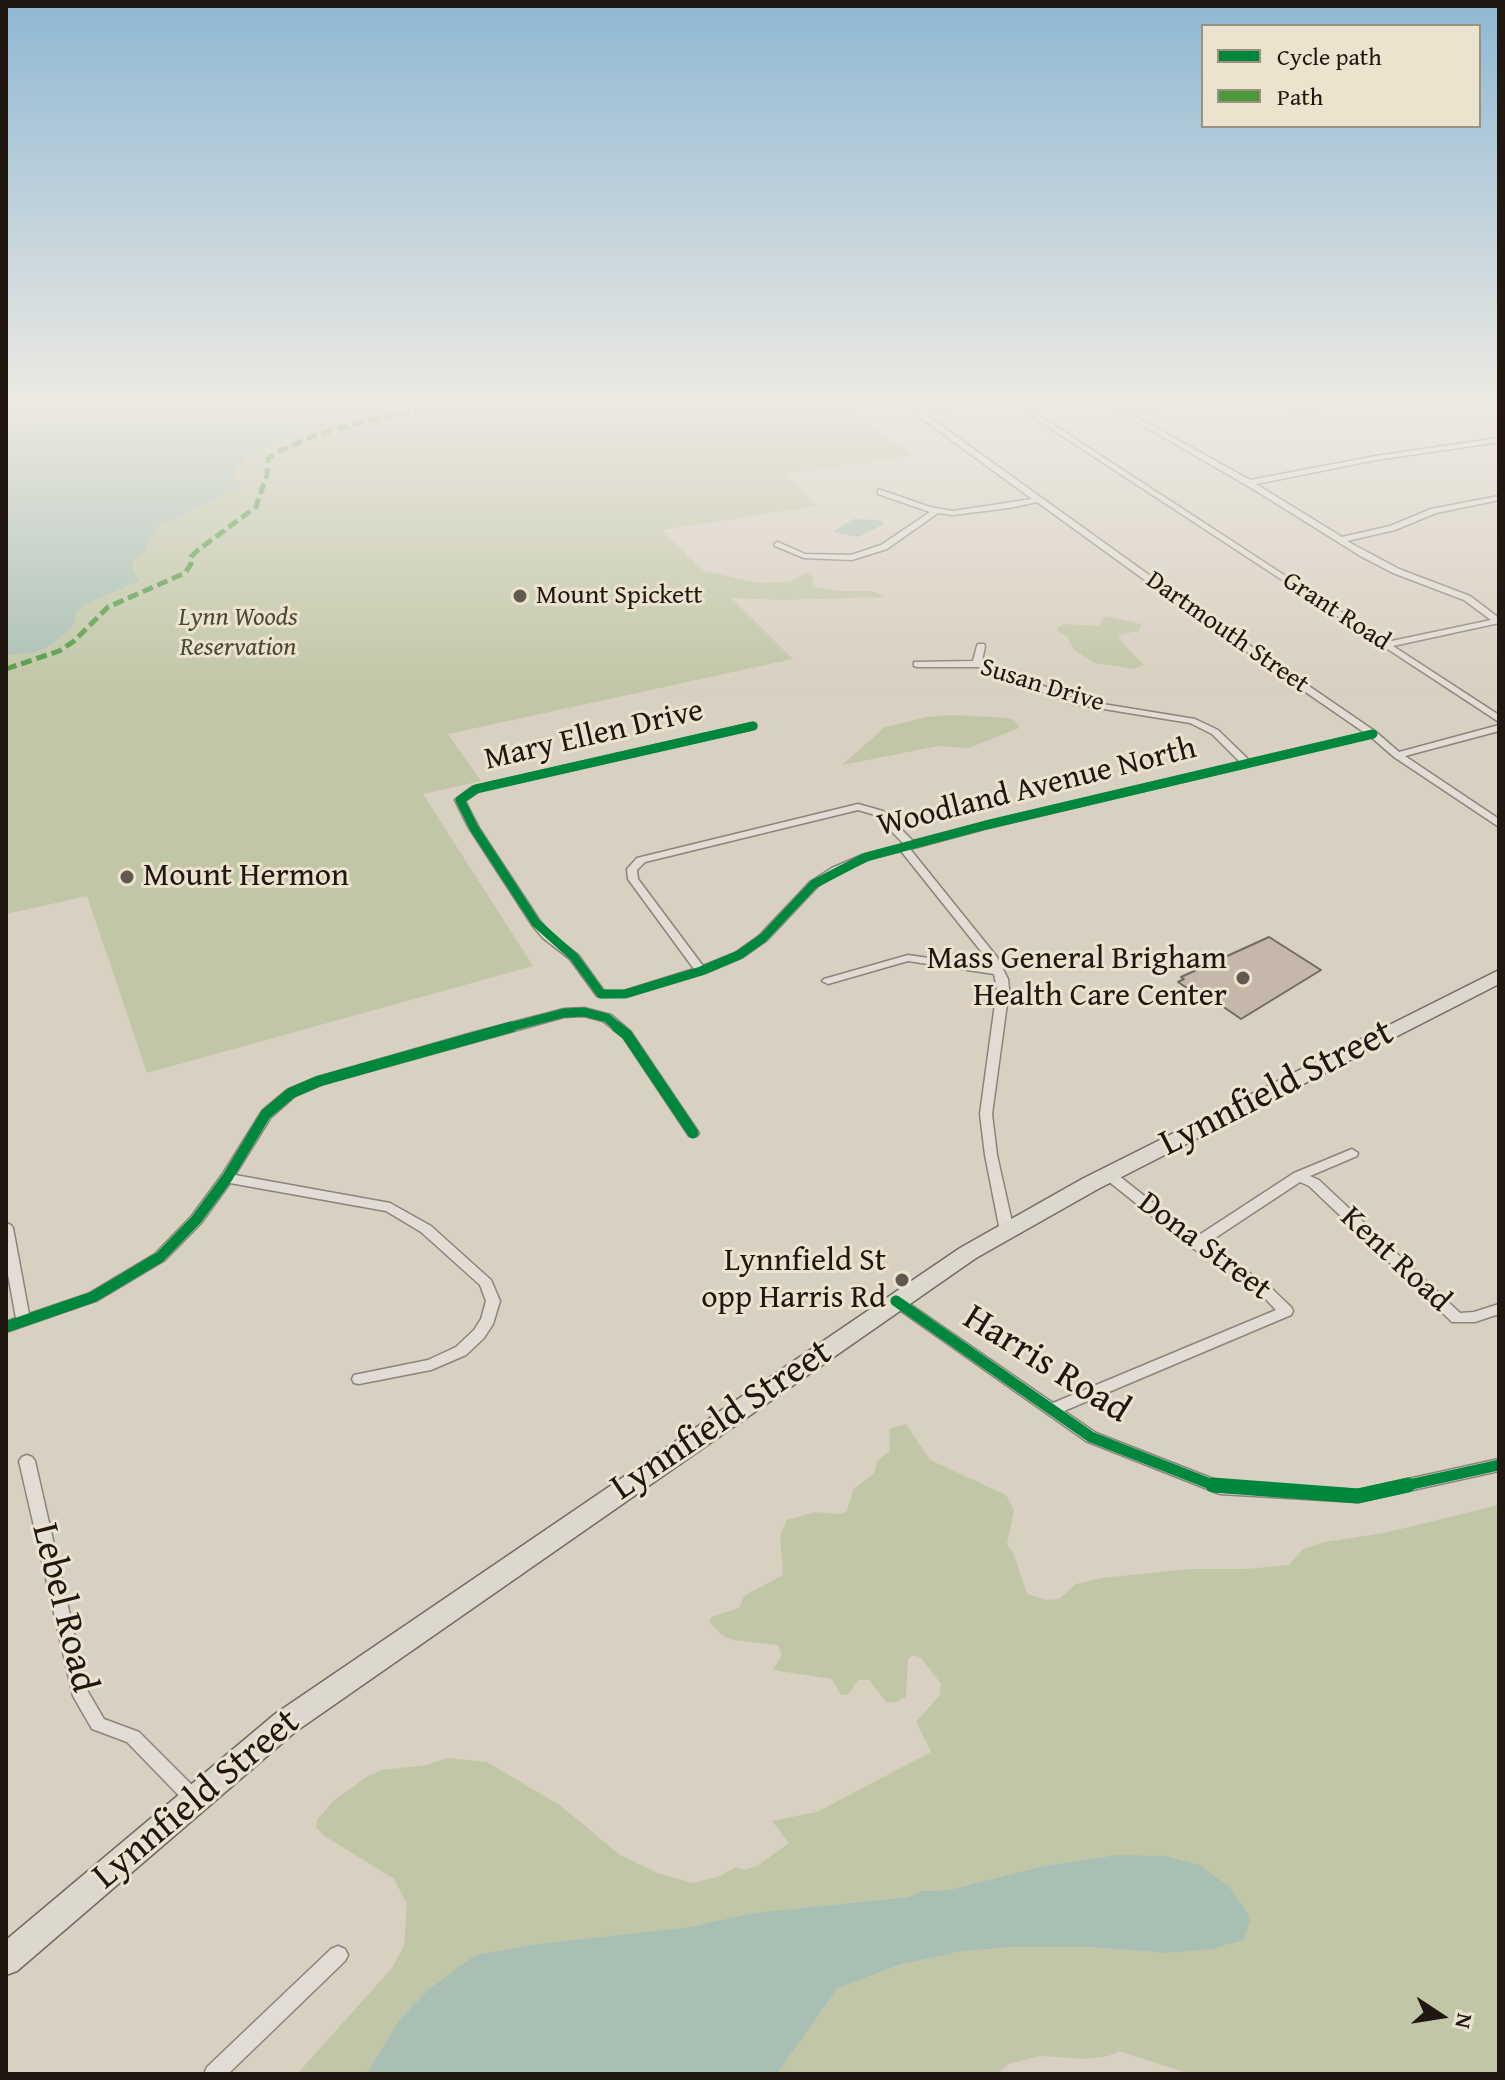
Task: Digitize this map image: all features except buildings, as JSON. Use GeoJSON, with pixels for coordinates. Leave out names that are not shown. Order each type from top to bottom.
{"type":"FeatureCollection","features":[{"type":"Feature","properties":{"kind":"main road","name":"Lynnfield Street"},"geometry":{"type":"LineString","coordinates":[[6,1960],[285,1723],[896,1301],[1007,1231],[1108,1174],[1499,976]]}},
{"type":"Feature","properties":{"kind":"street"},"geometry":{"type":"LineString","coordinates":[[899,498],[936,511],[971,512],[1037,500]]}},
{"type":"Feature","properties":{"kind":"street","name":"Dartmouth Street"},"geometry":{"type":"LineString","coordinates":[[1034,498],[1373,734],[1397,755],[1498,822]]}},
{"type":"Feature","properties":{"kind":"street","name":"Grant Road"},"geometry":{"type":"LineString","coordinates":[[1161,498],[1499,719]]}},
{"type":"Feature","properties":{"kind":"street"},"geometry":{"type":"LineString","coordinates":[[1271,498],[1396,571],[1467,598],[1498,621],[1386,645]]}},
{"type":"Feature","properties":{"kind":"street"},"geometry":{"type":"LineString","coordinates":[[1339,540],[1392,528],[1434,511],[1499,498]]}},
{"type":"Feature","properties":{"kind":"street"},"geometry":{"type":"LineString","coordinates":[[778,544],[810,557],[840,559],[861,556],[884,547],[936,511]]}},
{"type":"Feature","properties":{"kind":"street"},"geometry":{"type":"LineString","coordinates":[[977,663],[981,646]]}},
{"type":"Feature","properties":{"kind":"street","name":"Susan Drive"},"geometry":{"type":"LineString","coordinates":[[917,664],[977,663],[1001,669],[1080,703],[1192,721],[1215,732],[1247,764]]}},
{"type":"Feature","properties":{"kind":"street","name":"Mary Ellen Drive"},"geometry":{"type":"LineString","coordinates":[[609,996],[597,991],[583,967],[542,932],[474,828],[460,800],[476,789],[753,726]]}},
{"type":"Feature","properties":{"kind":"street"},"geometry":{"type":"LineString","coordinates":[[1397,755],[1499,728]]}},
{"type":"Feature","properties":{"kind":"street","name":"Woodland Avenue North"},"geometry":{"type":"LineString","coordinates":[[609,996],[701,971],[739,955],[763,938],[804,892],[824,877],[852,863],[907,846],[1373,734]]}},
{"type":"Feature","properties":{"kind":"street"},"geometry":{"type":"LineString","coordinates":[[701,971],[633,879],[632,869],[641,860],[853,808],[879,813],[993,959],[998,971],[1003,989],[986,1114],[1007,1231]]}},
{"type":"Feature","properties":{"kind":"street"},"geometry":{"type":"LineString","coordinates":[[828,981],[908,958],[998,971]]}},
{"type":"Feature","properties":{"kind":"street"},"geometry":{"type":"LineString","coordinates":[[6,1327],[93,1297],[147,1266],[188,1229],[227,1178],[266,1114],[280,1100],[306,1086],[555,1015],[574,1012],[600,1016],[614,1023],[627,1035],[693,1133]]}},
{"type":"Feature","properties":{"kind":"street"},"geometry":{"type":"LineString","coordinates":[[1196,1244],[1299,1176],[1352,1153]]}},
{"type":"Feature","properties":{"kind":"street","name":"Dona Street"},"geometry":{"type":"LineString","coordinates":[[1051,1410],[1286,1311],[1264,1289],[1196,1244],[1108,1174]]}},
{"type":"Feature","properties":{"kind":"street","name":"Kent Road"},"geometry":{"type":"LineString","coordinates":[[1299,1176],[1314,1183],[1457,1318],[1475,1317],[1499,1309]]}},
{"type":"Feature","properties":{"kind":"street"},"geometry":{"type":"LineString","coordinates":[[227,1178],[373,1202],[398,1211],[426,1229],[489,1289],[493,1301],[488,1320],[479,1334],[461,1351],[431,1365],[359,1379]]}},
{"type":"Feature","properties":{"kind":"street"},"geometry":{"type":"LineString","coordinates":[[6,1228],[24,1322]]}},
{"type":"Feature","properties":{"kind":"street","name":"Harris Road"},"geometry":{"type":"LineString","coordinates":[[896,1301],[1091,1437],[1220,1488],[1358,1496],[1499,1465]]}},
{"type":"Feature","properties":{"kind":"street","name":"Lebel Road"},"geometry":{"type":"LineString","coordinates":[[27,1461],[79,1691],[98,1724],[133,1737],[195,1800]]}},
{"type":"Feature","properties":{"kind":"street"},"geometry":{"type":"LineString","coordinates":[[214,2074],[338,1955]]}},
{"type":"Feature","properties":{"kind":"green space","name":"Lynn Woods Reservation"},"geometry":{"type":"Polygon","coordinates":[[[6,498],[809,498],[817,506],[662,530],[702,570],[758,583],[790,582],[807,572],[812,574],[813,586],[837,591],[873,591],[886,597],[731,598],[793,659],[448,734],[481,781],[423,794],[533,966],[147,1073],[87,896],[6,914],[6,498]]]}},
{"type":"Feature","properties":{"kind":"green space"},"geometry":{"type":"Polygon","coordinates":[[[1105,616],[1141,624],[1139,631],[1120,635],[1119,639],[1144,665],[1134,669],[1095,663],[1074,650],[1068,638],[1057,631],[1064,624],[1099,626],[1105,616]]]}},
{"type":"Feature","properties":{"kind":"green space"},"geometry":{"type":"Polygon","coordinates":[[[927,717],[1009,718],[1019,728],[969,748],[938,746],[842,765],[885,727],[927,717]]]}},
{"type":"Feature","properties":{"kind":"green space"},"geometry":{"type":"Polygon","coordinates":[[[906,1424],[930,1460],[1006,1495],[1014,1510],[1007,1544],[1014,1555],[1027,1594],[1047,1600],[1059,1599],[1076,1584],[1102,1578],[1190,1569],[1289,1565],[1303,1549],[1325,1542],[1384,1533],[1499,1505],[1499,2074],[1190,2074],[1119,2051],[1109,2056],[1086,2059],[1040,2056],[1008,2064],[998,2074],[777,2074],[838,1988],[899,1965],[958,1952],[1010,1947],[1090,1947],[1166,1953],[1229,1945],[1116,1855],[1044,1866],[949,1890],[921,1891],[909,1897],[752,1913],[689,1927],[535,1944],[475,1955],[428,1990],[400,2019],[366,2074],[297,2074],[392,1968],[404,1946],[407,1904],[394,1879],[323,1835],[316,1827],[317,1820],[333,1801],[368,1776],[382,1770],[427,1765],[447,1758],[487,1762],[561,1806],[620,1855],[660,1874],[693,1883],[720,1876],[736,1867],[744,1870],[757,1866],[789,1843],[772,1821],[817,1812],[931,1752],[916,1722],[940,1695],[941,1684],[921,1658],[913,1655],[908,1659],[906,1697],[887,1703],[869,1680],[858,1680],[848,1695],[841,1695],[832,1679],[773,1670],[782,1655],[778,1645],[733,1640],[723,1636],[709,1622],[711,1617],[739,1608],[744,1596],[783,1575],[780,1536],[787,1520],[815,1512],[840,1514],[847,1511],[853,1490],[874,1473],[877,1461],[890,1451],[889,1429],[906,1424]]]}},
{"type":"Feature","properties":{"kind":"shaded area"},"geometry":{"type":"Polygon","coordinates":[[[6,498],[218,498],[161,524],[146,543],[146,549],[133,561],[133,570],[139,581],[83,605],[74,616],[75,622],[70,629],[47,647],[35,652],[6,655],[6,498]]]}},
{"type":"Feature","properties":{"kind":"shaded area"},"geometry":{"type":"Polygon","coordinates":[[[853,519],[880,520],[884,524],[858,537],[833,532],[853,519]]]}},
{"type":"Feature","properties":{"kind":"shaded area"},"geometry":{"type":"Polygon","coordinates":[[[1116,1855],[1165,1856],[1200,1865],[1229,1887],[1247,1912],[1250,1921],[1244,1940],[1212,1949],[1166,1953],[1090,1947],[1010,1947],[958,1952],[899,1965],[838,1988],[777,2074],[366,2074],[400,2019],[428,1990],[475,1955],[535,1944],[689,1927],[752,1913],[909,1897],[921,1891],[949,1890],[1044,1866],[1116,1855]]]}},
{"type":"Feature","properties":{"kind":"marked path"},"geometry":{"type":"LineString","coordinates":[[6,669],[59,651],[74,641],[108,607],[185,573],[191,564],[191,557],[256,507],[259,498]]}},
{"type":"Feature","properties":{"kind":"cycle path"},"geometry":{"type":"LineString","coordinates":[[753,726],[476,789],[460,800],[474,828],[536,923],[574,957],[601,994],[625,994],[701,971],[739,955],[763,938],[814,884],[866,857],[986,825],[1373,734]]}},
{"type":"Feature","properties":{"kind":"cycle path"},"geometry":{"type":"LineString","coordinates":[[6,1327],[93,1297],[160,1257],[196,1220],[227,1178],[266,1114],[291,1093],[319,1081],[476,1036],[564,1013],[584,1012],[607,1018],[627,1035],[693,1133]]}},
{"type":"Feature","properties":{"kind":"cycle path"},"geometry":{"type":"LineString","coordinates":[[896,1301],[1091,1437],[1220,1488],[1358,1496],[1499,1465]]}},
{"type":"Feature","properties":{"kind":"place","name":"Mount Spickett"},"geometry":{"type":"Point","coordinates":[520,596]}},
{"type":"Feature","properties":{"kind":"place","name":"Mount Hermon"},"geometry":{"type":"Point","coordinates":[127,877]}},
{"type":"Feature","properties":{"kind":"place","name":"Mass General Brigham Health Care Center"},"geometry":{"type":"Point","coordinates":[1243,978]}},
{"type":"Feature","properties":{"kind":"place","name":"Lynnfield St opp Harris Rd"},"geometry":{"type":"Point","coordinates":[902,1280]}}]}
